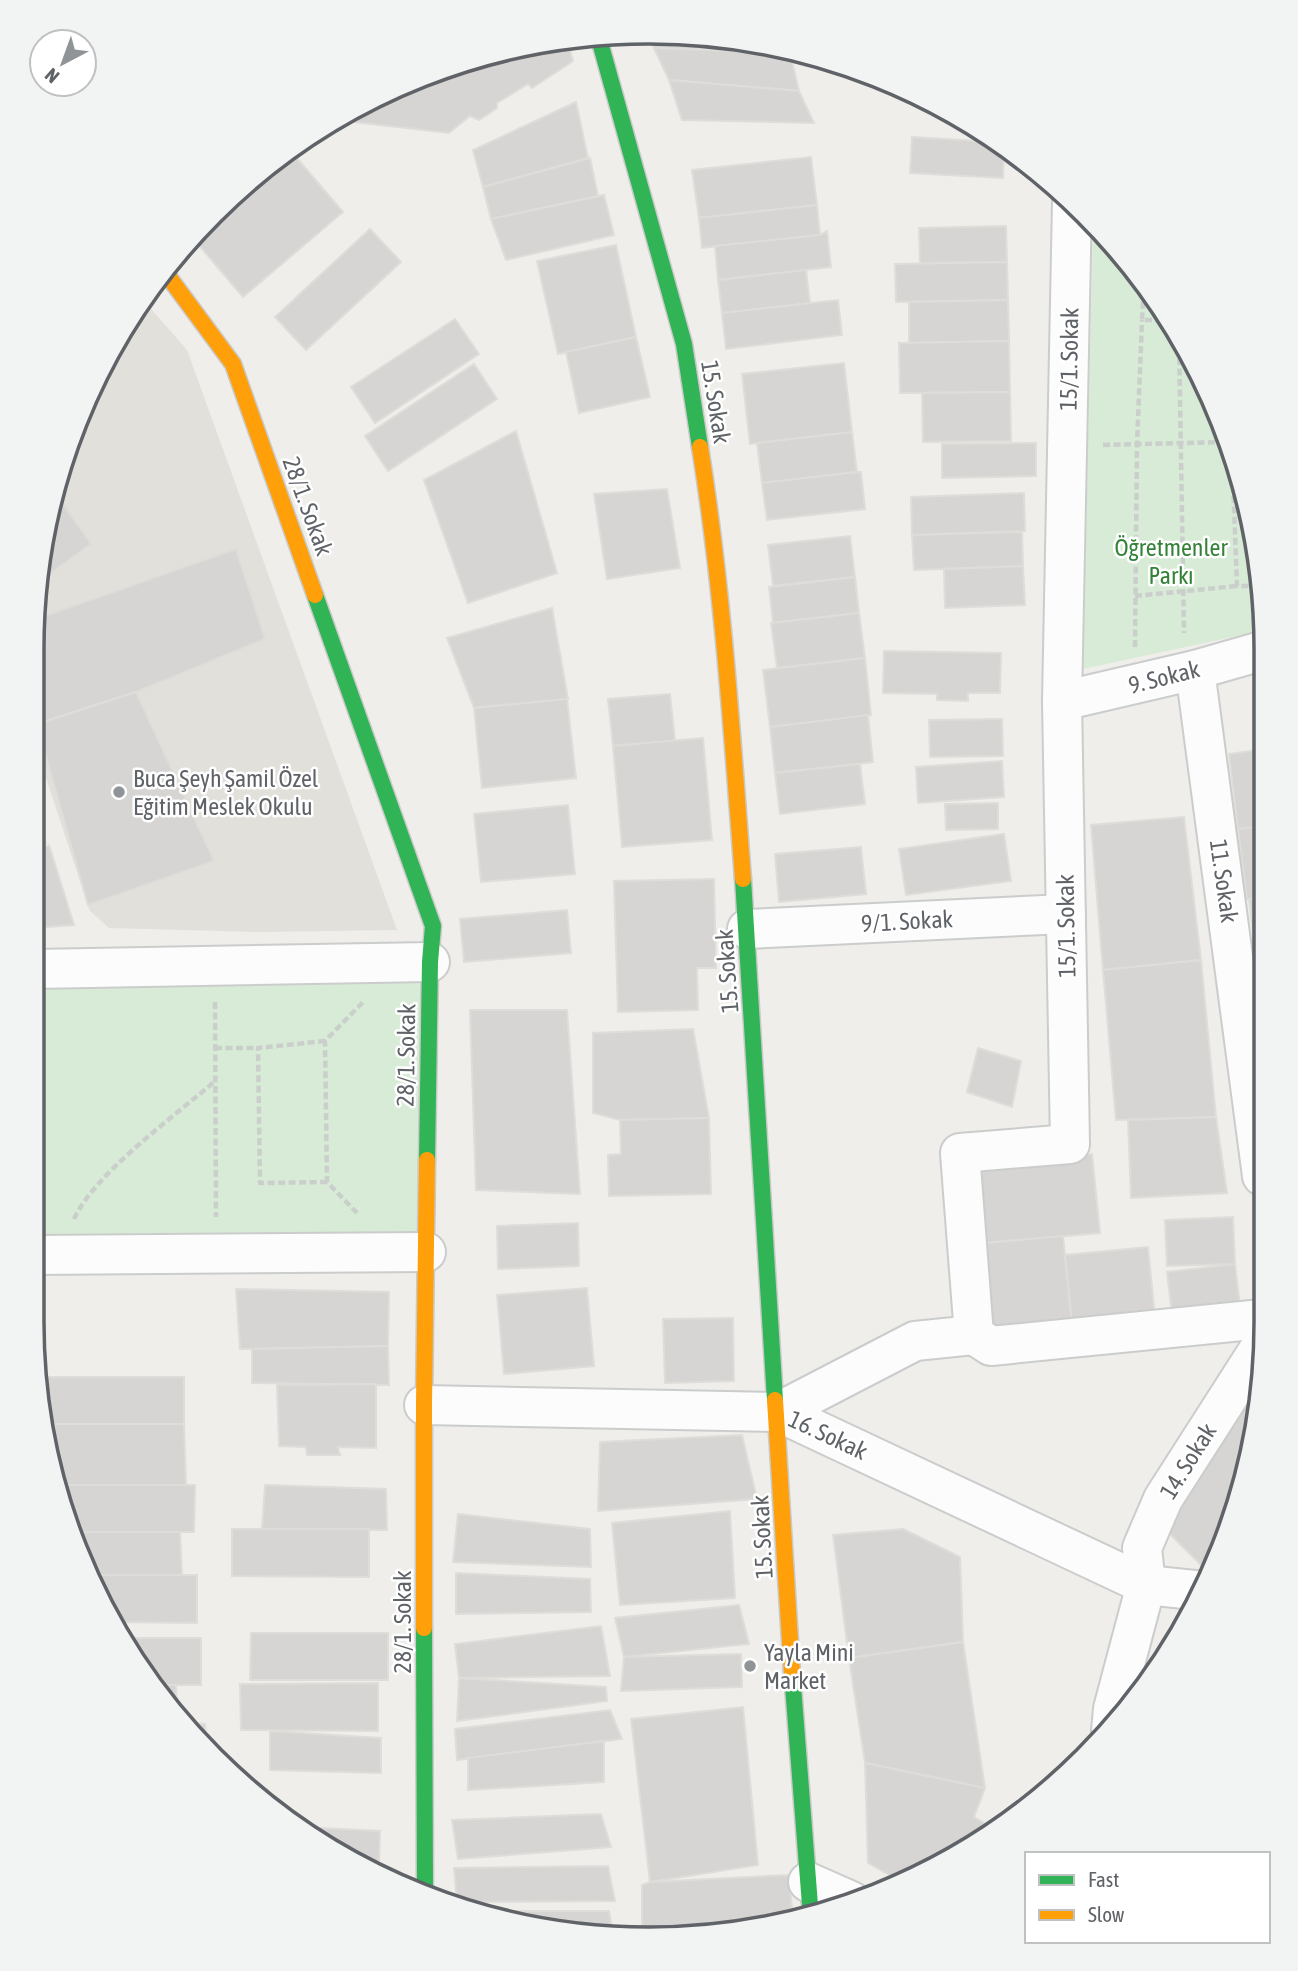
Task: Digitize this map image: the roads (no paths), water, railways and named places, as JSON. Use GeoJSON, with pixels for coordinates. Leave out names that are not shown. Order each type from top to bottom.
{"type":"FeatureCollection","features":[{"type":"Feature","properties":{"kind":"street","name":"15. Sokak"},"geometry":{"type":"LineString","coordinates":[[601,46],[684,344],[712,526],[727,666],[747,929],[794,1711],[809,1900]]}},
{"type":"Feature","properties":{"kind":"street","name":"15/1. Sokak"},"geometry":{"type":"LineString","coordinates":[[974,1335],[960,1153],[1070,1144],[1062,701],[1072,216]]}},
{"type":"Feature","properties":{"kind":"street","name":"28/1. Sokak"},"geometry":{"type":"LineString","coordinates":[[170,279],[233,363],[433,926],[430,962],[424,1405],[425,1884]]}},
{"type":"Feature","properties":{"kind":"street","name":"9. Sokak"},"geometry":{"type":"LineString","coordinates":[[1062,701],[1254,653]]}},
{"type":"Feature","properties":{"kind":"street","name":"11. Sokak"},"geometry":{"type":"LineString","coordinates":[[1195,670],[1254,1055]]}},
{"type":"Feature","properties":{"kind":"street","name":"9/1. Sokak"},"geometry":{"type":"LineString","coordinates":[[747,929],[1066,914]]}},
{"type":"Feature","properties":{"kind":"street"},"geometry":{"type":"LineString","coordinates":[[44,969],[430,962]]}},
{"type":"Feature","properties":{"kind":"street"},"geometry":{"type":"LineString","coordinates":[[44,1255],[426,1252]]}},
{"type":"Feature","properties":{"kind":"street"},"geometry":{"type":"LineString","coordinates":[[778,1412],[915,1341],[974,1335],[991,1346],[1254,1320]]}},
{"type":"Feature","properties":{"kind":"street","name":"14. Sokak"},"geometry":{"type":"LineString","coordinates":[[1146,1585],[1142,1548],[1163,1499],[1253,1358]]}},
{"type":"Feature","properties":{"kind":"street","name":"16. Sokak"},"geometry":{"type":"LineString","coordinates":[[424,1405],[778,1412],[1146,1585],[1192,1590]]}},
{"type":"Feature","properties":{"kind":"street"},"geometry":{"type":"LineString","coordinates":[[1113,1710],[1146,1585]]}},
{"type":"Feature","properties":{"kind":"street"},"geometry":{"type":"LineString","coordinates":[[809,1900],[827,1900]]}},
{"type":"Feature","properties":{"kind":"place","name":"Buca Şeyh Şamil Özel Eğitim Meslek Okulu"},"geometry":{"type":"Point","coordinates":[119,792]}},
{"type":"Feature","properties":{"kind":"place","name":"Yayla Mini Market"},"geometry":{"type":"Point","coordinates":[750,1666]}},
{"type":"Feature","properties":{"kind":"park label","name":"Öğretmenler Parkı"},"geometry":{"type":"Point","coordinates":[1171,561]}}]}
